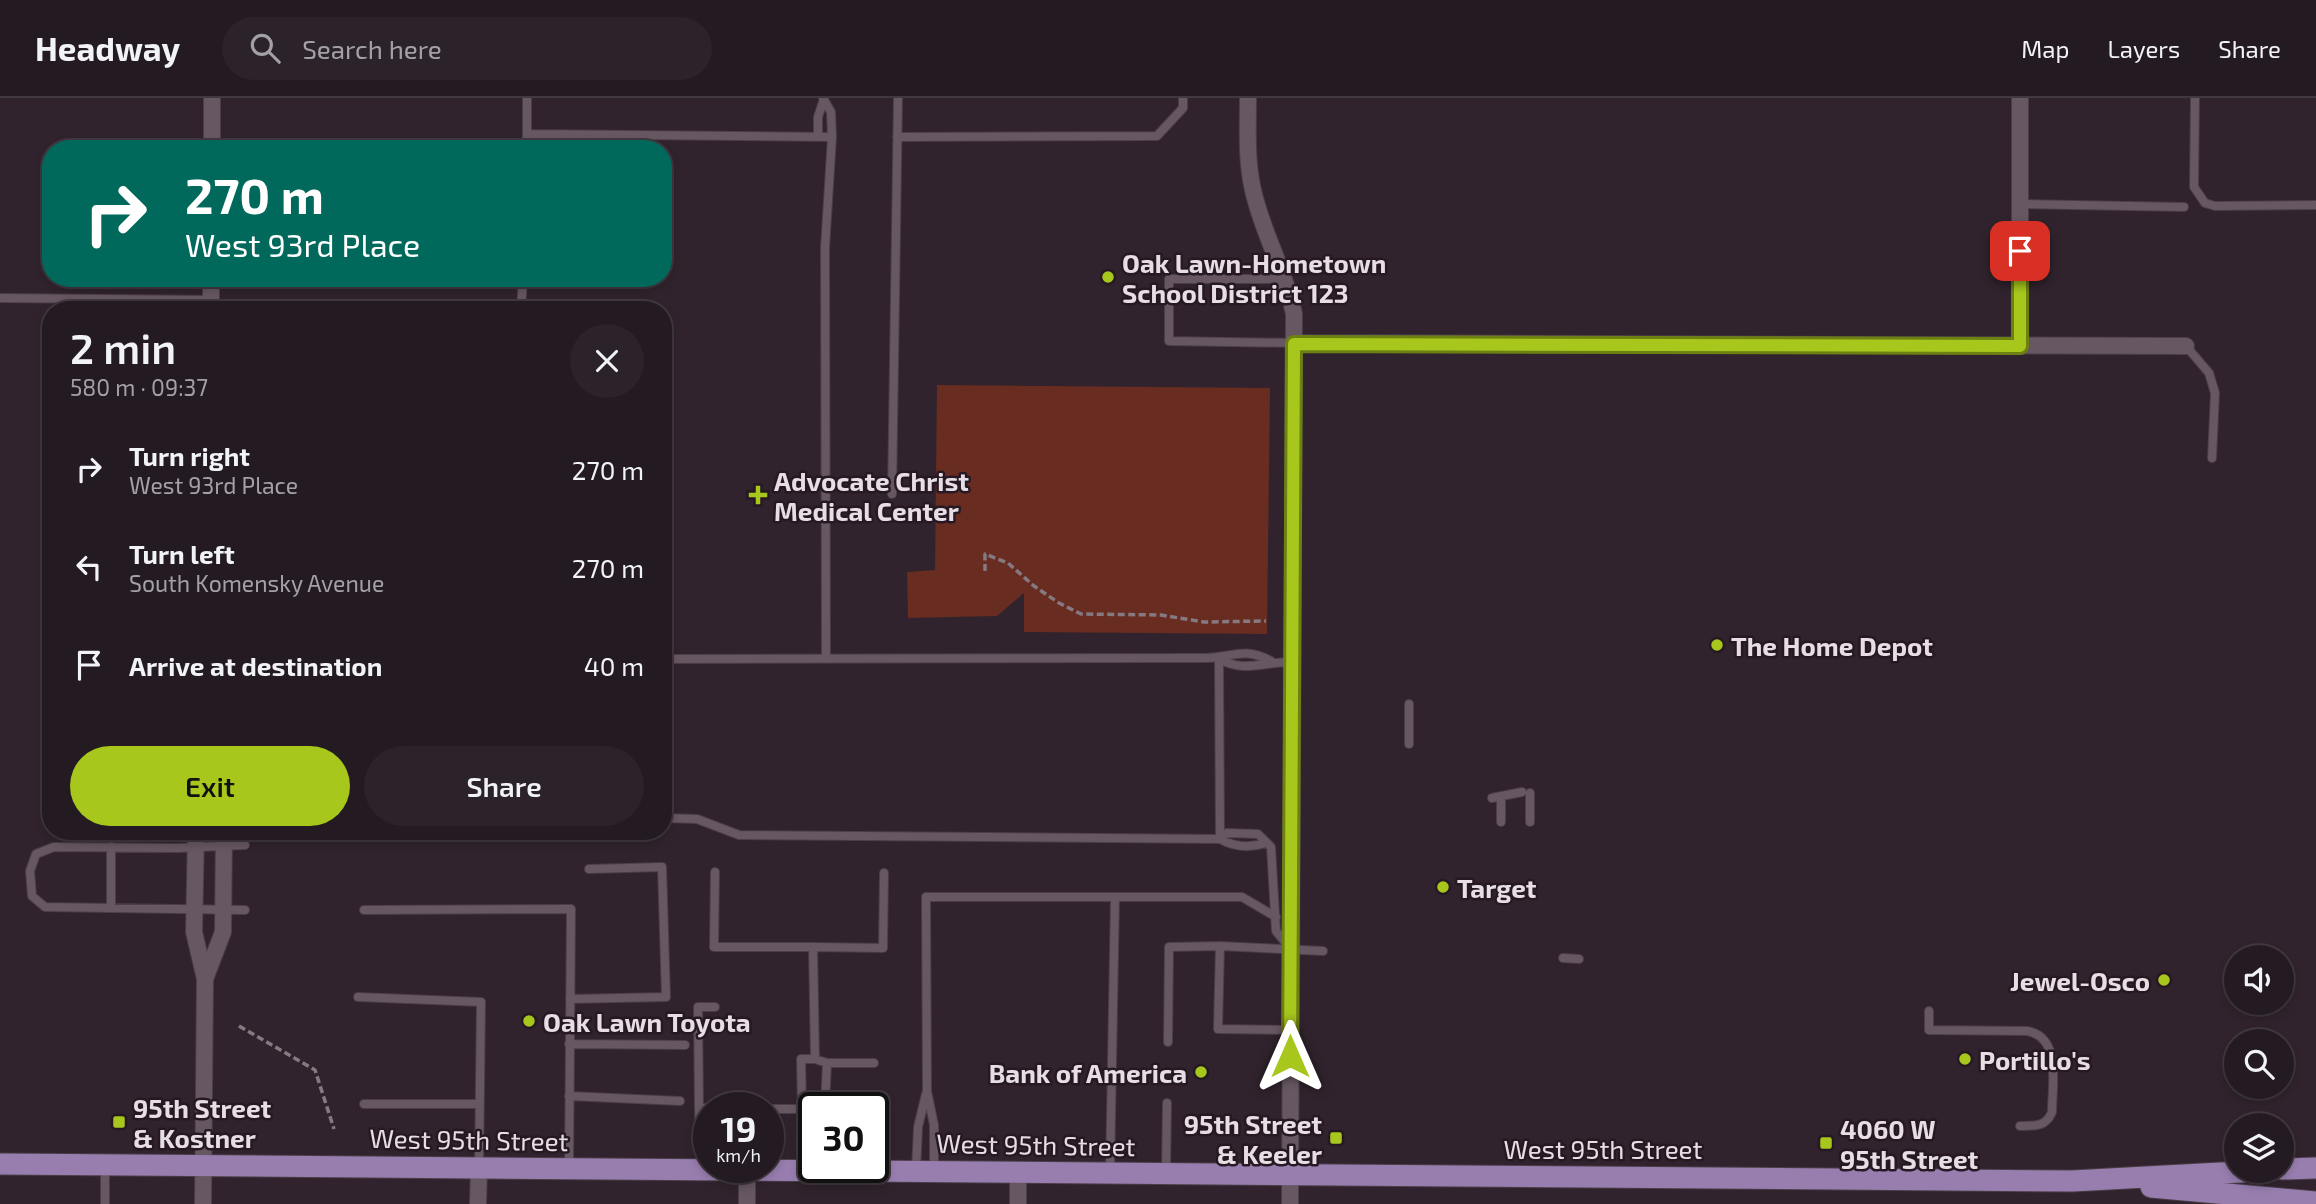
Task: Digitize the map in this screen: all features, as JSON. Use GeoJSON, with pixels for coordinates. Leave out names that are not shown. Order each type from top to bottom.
{"type":"FeatureCollection","features":[{"type":"Feature","properties":{"kind":"main road","name":"West 95th Street"},"geometry":{"type":"LineString","coordinates":[[0,1164],[693,1169]]}},
{"type":"Feature","properties":{"kind":"main road"},"geometry":{"type":"LineString","coordinates":[[2294,1169],[2316,1168]]}},
{"type":"Feature","properties":{"kind":"main road","name":"West 95th Street"},"geometry":{"type":"LineString","coordinates":[[889,1171],[2072,1181],[2224,1173]]}},
{"type":"Feature","properties":{"kind":"main road","name":"West 95th Street"},"geometry":{"type":"LineString","coordinates":[[2072,1181],[2316,1202]]}},
{"type":"Feature","properties":{"kind":"street"},"geometry":{"type":"LineString","coordinates":[[212,98],[212,140]]}},
{"type":"Feature","properties":{"kind":"street"},"geometry":{"type":"LineString","coordinates":[[1248,98],[1248,158],[1253,193],[1285,279],[1294,314],[1290,1204]]}},
{"type":"Feature","properties":{"kind":"street"},"geometry":{"type":"LineString","coordinates":[[2020,98],[2020,346]]}},
{"type":"Feature","properties":{"kind":"street"},"geometry":{"type":"LineString","coordinates":[[1294,344],[2186,346]]}},
{"type":"Feature","properties":{"kind":"street"},"geometry":{"type":"LineString","coordinates":[[195,840],[194,932],[205,979],[203,1204]]}},
{"type":"Feature","properties":{"kind":"street"},"geometry":{"type":"LineString","coordinates":[[205,979],[223,932],[224,840]]}},
{"type":"Feature","properties":{"kind":"street"},"geometry":{"type":"LineString","coordinates":[[478,1204],[479,1167]]}},
{"type":"Feature","properties":{"kind":"street"},"geometry":{"type":"LineString","coordinates":[[1018,1172],[1018,1204]]}},
{"type":"Feature","properties":{"kind":"street"},"geometry":{"type":"LineString","coordinates":[[747,1183],[747,1204]]}},
{"type":"Feature","properties":{"kind":"lane"},"geometry":{"type":"LineString","coordinates":[[527,98],[527,140]]}},
{"type":"Feature","properties":{"kind":"lane"},"geometry":{"type":"LineString","coordinates":[[818,137],[818,117],[823,98]]}},
{"type":"Feature","properties":{"kind":"lane"},"geometry":{"type":"LineString","coordinates":[[823,98],[831,112],[832,137],[825,248],[826,659]]}},
{"type":"Feature","properties":{"kind":"lane"},"geometry":{"type":"LineString","coordinates":[[892,494],[898,98]]}},
{"type":"Feature","properties":{"kind":"lane"},"geometry":{"type":"LineString","coordinates":[[897,137],[1157,136],[1184,107],[1183,98]]}},
{"type":"Feature","properties":{"kind":"lane"},"geometry":{"type":"LineString","coordinates":[[2195,98],[2194,187],[2205,203],[2215,206],[2316,205]]}},
{"type":"Feature","properties":{"kind":"lane"},"geometry":{"type":"LineString","coordinates":[[527,134],[832,137]]}},
{"type":"Feature","properties":{"kind":"lane"},"geometry":{"type":"LineString","coordinates":[[2020,204],[2184,207]]}},
{"type":"Feature","properties":{"kind":"lane"},"geometry":{"type":"LineString","coordinates":[[1285,279],[1169,279],[1169,341],[1294,344]]}},
{"type":"Feature","properties":{"kind":"lane"},"geometry":{"type":"LineString","coordinates":[[0,298],[90,301]]}},
{"type":"Feature","properties":{"kind":"lane"},"geometry":{"type":"LineString","coordinates":[[2186,346],[2209,373],[2215,393],[2212,458]]}},
{"type":"Feature","properties":{"kind":"lane"},"geometry":{"type":"LineString","coordinates":[[1219,658],[1220,839]]}},
{"type":"Feature","properties":{"kind":"lane"},"geometry":{"type":"LineString","coordinates":[[672,659],[1219,658],[1230,666],[1259,666],[1271,661],[1292,662]]}},
{"type":"Feature","properties":{"kind":"lane"},"geometry":{"type":"LineString","coordinates":[[1409,705],[1409,744]]}},
{"type":"Feature","properties":{"kind":"lane"},"geometry":{"type":"LineString","coordinates":[[1501,822],[1497,797],[1526,793],[1530,822]]}},
{"type":"Feature","properties":{"kind":"lane"},"geometry":{"type":"LineString","coordinates":[[672,818],[697,818],[739,835],[1220,839],[1231,845],[1255,846],[1266,843],[1271,847],[1276,931],[1291,950]]}},
{"type":"Feature","properties":{"kind":"lane"},"geometry":{"type":"LineString","coordinates":[[221,840],[195,848],[54,846],[36,854],[30,871],[32,896],[44,907],[244,910]]}},
{"type":"Feature","properties":{"kind":"lane"},"geometry":{"type":"LineString","coordinates":[[228,840],[245,845]]}},
{"type":"Feature","properties":{"kind":"lane"},"geometry":{"type":"LineString","coordinates":[[111,847],[111,908]]}},
{"type":"Feature","properties":{"kind":"lane"},"geometry":{"type":"LineString","coordinates":[[570,999],[666,997],[662,867],[589,869]]}},
{"type":"Feature","properties":{"kind":"lane"},"geometry":{"type":"LineString","coordinates":[[715,872],[714,947],[883,948],[884,873]]}},
{"type":"Feature","properties":{"kind":"lane"},"geometry":{"type":"LineString","coordinates":[[925,1171],[934,1125],[927,1091],[926,897],[1242,897],[1276,917]]}},
{"type":"Feature","properties":{"kind":"lane"},"geometry":{"type":"LineString","coordinates":[[1111,1172],[1115,898]]}},
{"type":"Feature","properties":{"kind":"lane"},"geometry":{"type":"LineString","coordinates":[[364,910],[571,909],[569,1168]]}},
{"type":"Feature","properties":{"kind":"lane"},"geometry":{"type":"LineString","coordinates":[[1220,946],[1219,1029],[1290,1030]]}},
{"type":"Feature","properties":{"kind":"lane"},"geometry":{"type":"LineString","coordinates":[[1168,1042],[1169,947],[1220,946],[1323,951]]}},
{"type":"Feature","properties":{"kind":"lane"},"geometry":{"type":"LineString","coordinates":[[813,947],[815,1059]]}},
{"type":"Feature","properties":{"kind":"lane"},"geometry":{"type":"LineString","coordinates":[[1563,958],[1579,958]]}},
{"type":"Feature","properties":{"kind":"lane"},"geometry":{"type":"LineString","coordinates":[[358,997],[481,1002],[479,1167]]}},
{"type":"Feature","properties":{"kind":"lane"},"geometry":{"type":"LineString","coordinates":[[703,1092],[698,1007],[715,1007]]}},
{"type":"Feature","properties":{"kind":"lane"},"geometry":{"type":"LineString","coordinates":[[1929,1010],[1929,1030],[2027,1031],[2036,1033],[2050,1045],[2052,1112],[2049,1120],[2043,1124],[2020,1126]]}},
{"type":"Feature","properties":{"kind":"lane"},"geometry":{"type":"LineString","coordinates":[[569,1044],[685,1045]]}},
{"type":"Feature","properties":{"kind":"lane"},"geometry":{"type":"LineString","coordinates":[[802,1092],[801,1059],[815,1059],[827,1063],[874,1063]]}},
{"type":"Feature","properties":{"kind":"lane"},"geometry":{"type":"LineString","coordinates":[[826,1092],[827,1063]]}},
{"type":"Feature","properties":{"kind":"lane"},"geometry":{"type":"LineString","coordinates":[[925,1171],[918,1127],[927,1091]]}},
{"type":"Feature","properties":{"kind":"lane"},"geometry":{"type":"LineString","coordinates":[[569,1096],[680,1101]]}},
{"type":"Feature","properties":{"kind":"lane"},"geometry":{"type":"LineString","coordinates":[[1166,1173],[1167,1103]]}},
{"type":"Feature","properties":{"kind":"lane"},"geometry":{"type":"LineString","coordinates":[[364,1104],[479,1104]]}},
{"type":"Feature","properties":{"kind":"lane"},"geometry":{"type":"LineString","coordinates":[[105,1164],[105,1204]]}},
{"type":"Feature","properties":{"kind":"path"},"geometry":{"type":"LineString","coordinates":[[985,571],[985,554],[1008,563],[1034,586],[1081,614],[1161,615],[1203,622],[1266,621]]}},
{"type":"Feature","properties":{"kind":"path"},"geometry":{"type":"LineString","coordinates":[[239,1026],[314,1070],[334,1129]]}},
{"type":"Feature","properties":{"kind":"shaded area"},"geometry":{"type":"Polygon","coordinates":[[[937,385],[1270,388],[1267,634],[1024,632],[1024,593],[997,616],[908,618],[907,572],[935,570],[937,385]]]}},
{"type":"Feature","properties":{"kind":"place","name":"Oak Lawn-Hometown School District 123"},"geometry":{"type":"Point","coordinates":[1108,277]}},
{"type":"Feature","properties":{"kind":"place","name":"Advocate Christ Medical Center"},"geometry":{"type":"Point","coordinates":[758,495]}},
{"type":"Feature","properties":{"kind":"place","name":"The Home Depot"},"geometry":{"type":"Point","coordinates":[1717,645]}},
{"type":"Feature","properties":{"kind":"place","name":"Target"},"geometry":{"type":"Point","coordinates":[1443,887]}},
{"type":"Feature","properties":{"kind":"place","name":"Jewel-Osco"},"geometry":{"type":"Point","coordinates":[2164,980]}},
{"type":"Feature","properties":{"kind":"place","name":"Oak Lawn Toyota"},"geometry":{"type":"Point","coordinates":[529,1021]}},
{"type":"Feature","properties":{"kind":"place","name":"Portillo's"},"geometry":{"type":"Point","coordinates":[1965,1059]}},
{"type":"Feature","properties":{"kind":"place","name":"Bank of America"},"geometry":{"type":"Point","coordinates":[1201,1072]}},
{"type":"Feature","properties":{"kind":"place","name":"95th Street & Kostner"},"geometry":{"type":"Point","coordinates":[119,1122]}},
{"type":"Feature","properties":{"kind":"place","name":"95th Street & Keeler"},"geometry":{"type":"Point","coordinates":[1336,1138]}},
{"type":"Feature","properties":{"kind":"place","name":"4060 W 95th Street"},"geometry":{"type":"Point","coordinates":[1826,1143]}},
{"type":"Feature","properties":{"kind":"route"},"geometry":{"type":"LineString","coordinates":[[1290,1056],[1294,344],[2020,346],[2020,251]]}}]}
